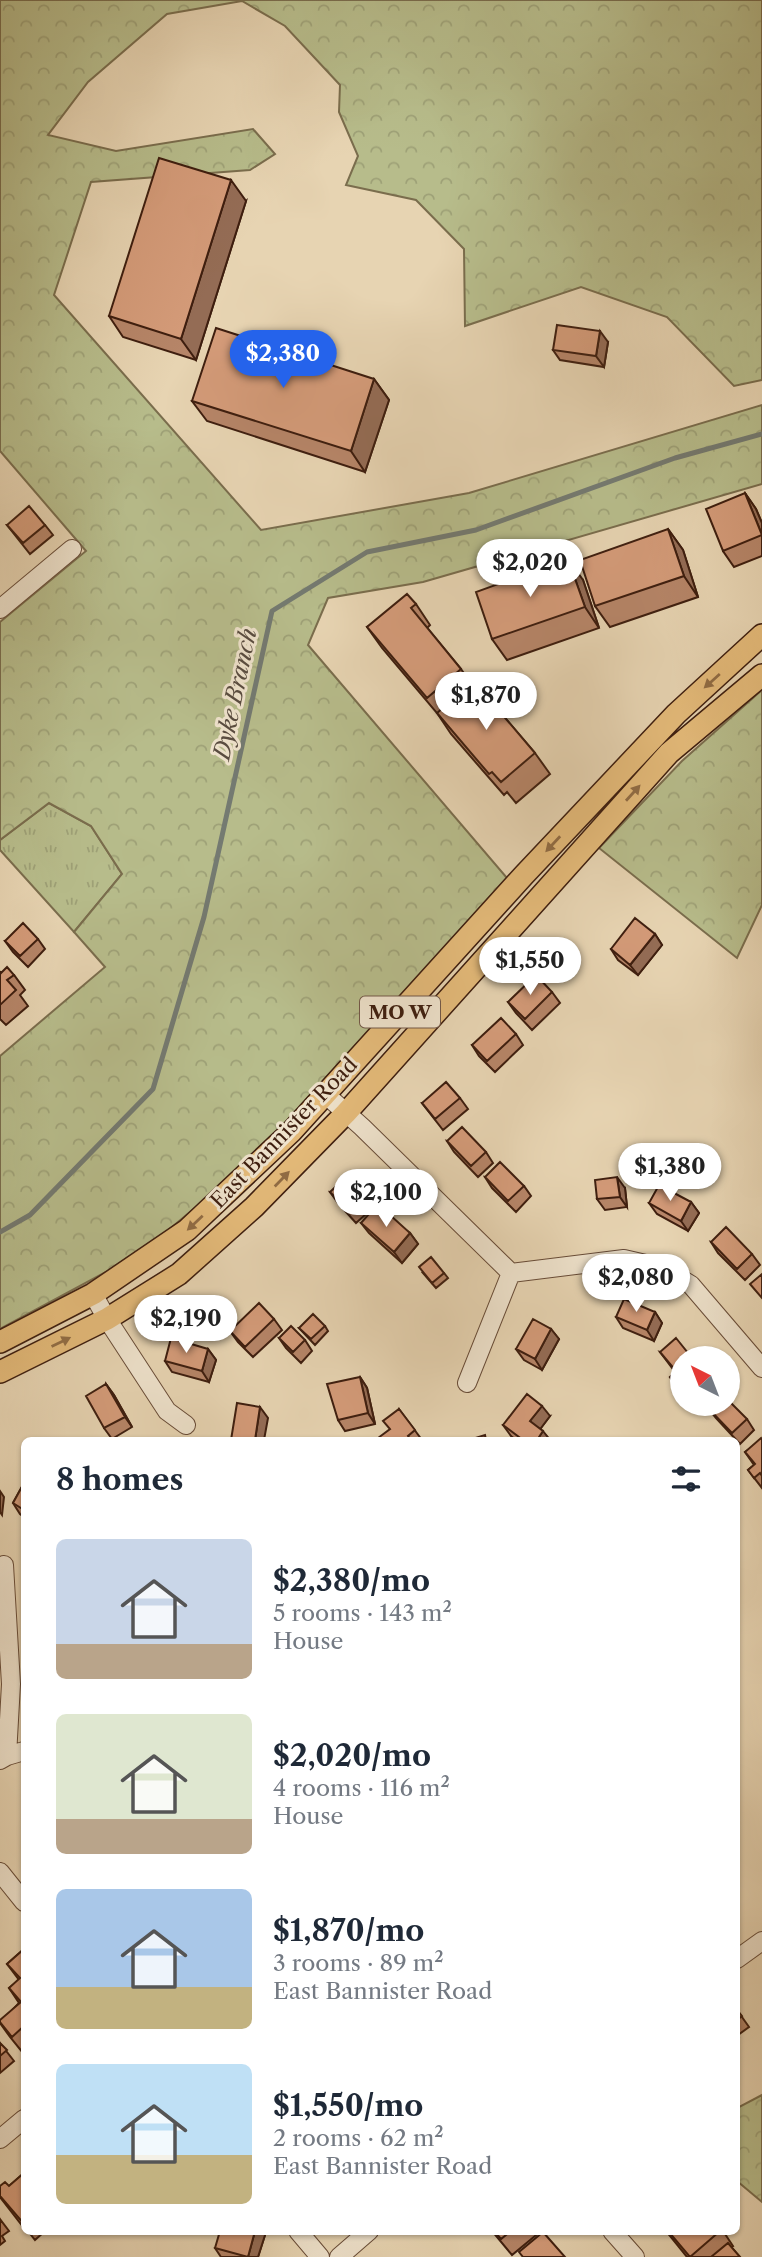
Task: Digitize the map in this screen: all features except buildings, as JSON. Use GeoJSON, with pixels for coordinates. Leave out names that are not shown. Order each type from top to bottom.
{"type":"FeatureCollection","features":[{"type":"Feature","properties":{"kind":"main road","name":"East Bannister Road"},"geometry":{"type":"LineString","coordinates":[[0,1342],[93,1294],[187,1230],[292,1131],[524,875],[676,713],[762,635]]}},
{"type":"Feature","properties":{"kind":"main road","name":"East Bannister Road"},"geometry":{"type":"LineString","coordinates":[[0,1372],[107,1319],[179,1274],[254,1208],[346,1113],[668,753],[762,675]]}},
{"type":"Feature","properties":{"kind":"street"},"geometry":{"type":"LineString","coordinates":[[0,609],[72,549]]}},
{"type":"Feature","properties":{"kind":"street"},"geometry":{"type":"LineString","coordinates":[[325,1094],[511,1273]]}},
{"type":"Feature","properties":{"kind":"street"},"geometry":{"type":"LineString","coordinates":[[511,1273],[624,1259],[663,1268],[691,1285],[762,1368]]}},
{"type":"Feature","properties":{"kind":"street"},"geometry":{"type":"LineString","coordinates":[[467,1383],[511,1273]]}},
{"type":"Feature","properties":{"kind":"street"},"geometry":{"type":"LineString","coordinates":[[93,1294],[167,1411],[186,1425]]}},
{"type":"Feature","properties":{"kind":"street"},"geometry":{"type":"LineString","coordinates":[[4,1565],[11,1684],[11,1756]]}},
{"type":"Feature","properties":{"kind":"street"},"geometry":{"type":"LineString","coordinates":[[0,1872],[21,1898]]}},
{"type":"Feature","properties":{"kind":"street"},"geometry":{"type":"LineString","coordinates":[[740,1957],[762,1941]]}},
{"type":"Feature","properties":{"kind":"street"},"geometry":{"type":"LineString","coordinates":[[0,2139],[21,2122]]}},
{"type":"Feature","properties":{"kind":"street"},"geometry":{"type":"LineString","coordinates":[[301,2235],[320,2257]]}},
{"type":"Feature","properties":{"kind":"street"},"geometry":{"type":"LineString","coordinates":[[339,2257],[364,2235]]}},
{"type":"Feature","properties":{"kind":"street"},"geometry":{"type":"LineString","coordinates":[[616,2235],[635,2257]]}},
{"type":"Feature","properties":{"kind":"green space"},"geometry":{"type":"Polygon","coordinates":[[[0,0],[762,0],[762,380],[734,386],[667,317],[581,287],[465,326],[464,249],[416,200],[346,185],[358,156],[339,112],[340,85],[285,26],[242,1],[167,14],[88,82],[48,135],[116,151],[253,129],[275,154],[250,170],[91,182],[54,295],[261,530],[469,493],[762,405],[762,484],[423,582],[328,598],[308,645],[507,878],[276,1133],[214,1192],[166,1232],[106,1272],[0,1329],[0,1056],[105,967],[74,932],[122,874],[91,826],[49,803],[0,840],[0,622],[86,551],[0,451],[0,0]]]}},
{"type":"Feature","properties":{"kind":"green space"},"geometry":{"type":"Polygon","coordinates":[[[762,690],[762,905],[737,958],[599,848],[682,761],[762,690]]]}},
{"type":"Feature","properties":{"kind":"green space"},"geometry":{"type":"Polygon","coordinates":[[[49,803],[91,826],[122,874],[74,932],[0,850],[0,840],[49,803]]]}},
{"type":"Feature","properties":{"kind":"green space"},"geometry":{"type":"Polygon","coordinates":[[[762,2095],[762,2202],[740,2184],[740,2106],[762,2095]]]}},
{"type":"Feature","properties":{"kind":"waterway","name":"Dyke Branch"},"geometry":{"type":"LineString","coordinates":[[0,1232],[30,1215],[153,1089],[204,917],[272,611],[367,552],[476,530],[675,458],[762,434]]}}]}
